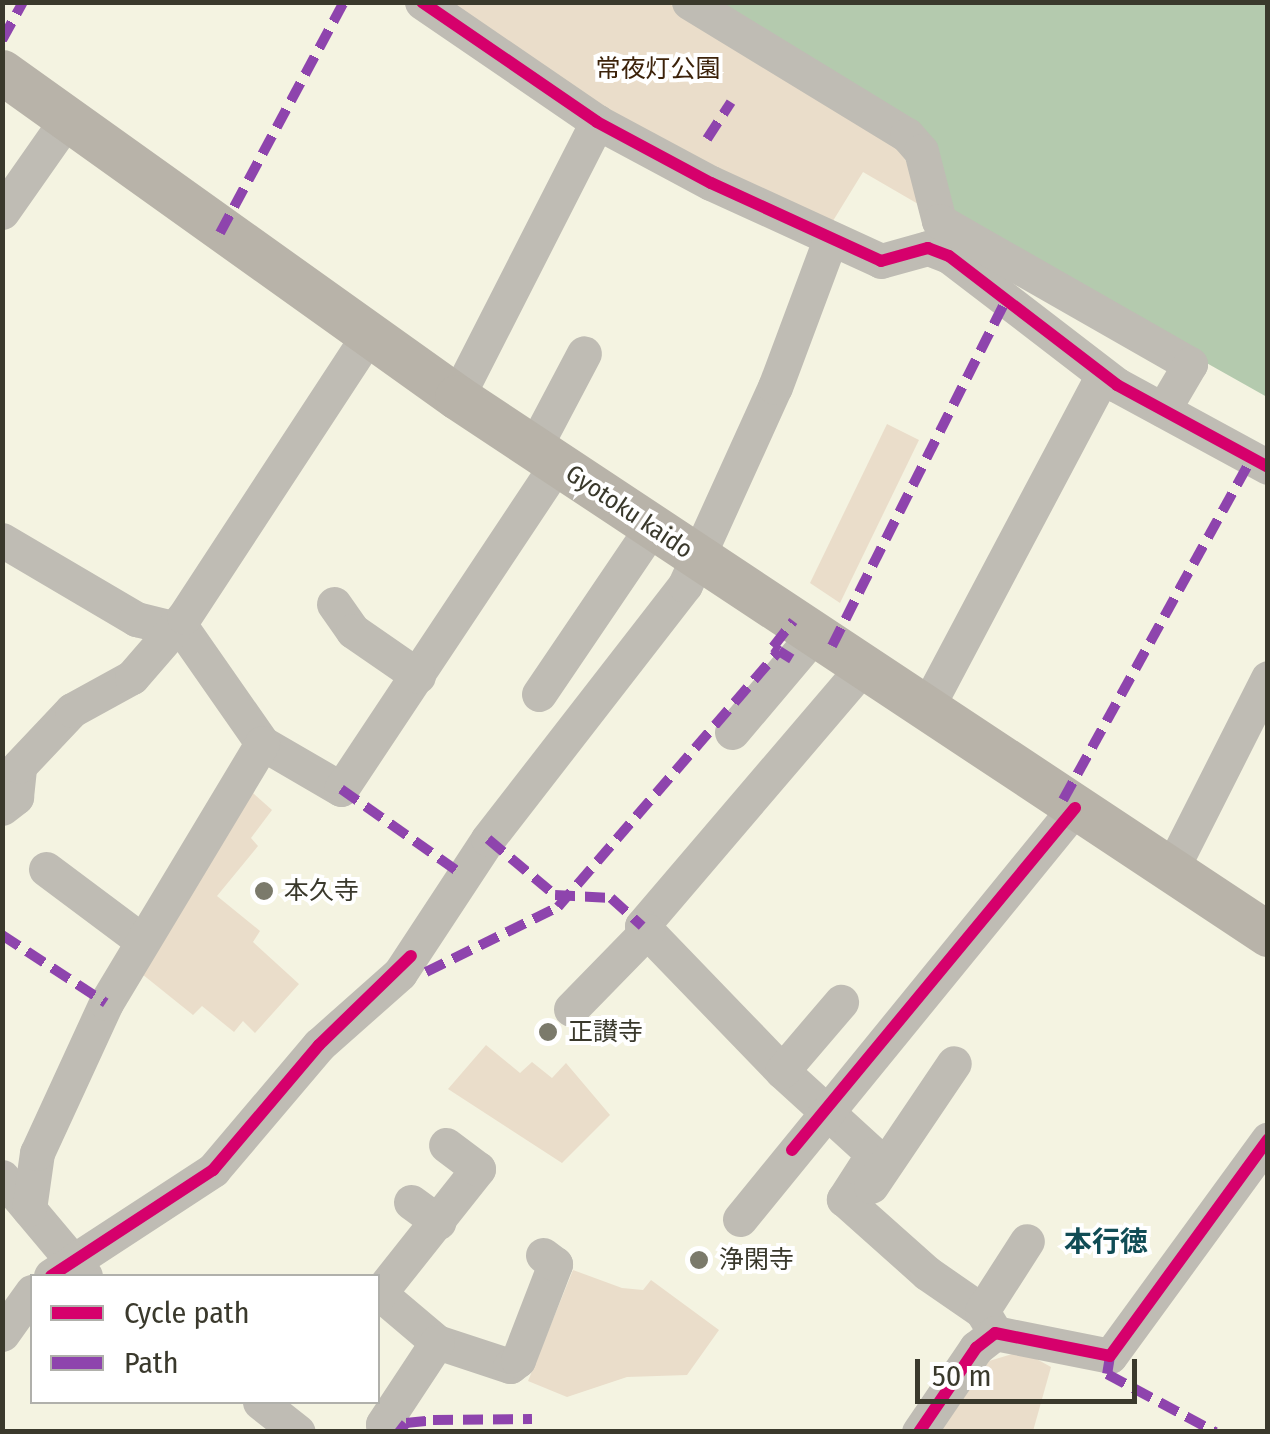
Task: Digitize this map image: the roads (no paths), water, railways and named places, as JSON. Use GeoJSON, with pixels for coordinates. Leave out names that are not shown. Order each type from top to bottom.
{"type":"FeatureCollection","features":[{"type":"Feature","properties":{"kind":"main road","name":"Gyotoku kaido"},"geometry":{"type":"LineString","coordinates":[[2,72],[65,122],[458,398],[1268,934]]}},
{"type":"Feature","properties":{"kind":"street"},"geometry":{"type":"LineString","coordinates":[[422,2],[596,122],[830,240],[886,262],[936,250],[997,288],[1020,316],[1103,375],[1268,467]]}},
{"type":"Feature","properties":{"kind":"street"},"geometry":{"type":"LineString","coordinates":[[689,2],[908,135],[921,151],[939,221],[1190,364],[1163,410]]}},
{"type":"Feature","properties":{"kind":"street"},"geometry":{"type":"LineString","coordinates":[[2,212],[65,122]]}},
{"type":"Feature","properties":{"kind":"street"},"geometry":{"type":"LineString","coordinates":[[458,398],[596,122]]}},
{"type":"Feature","properties":{"kind":"street"},"geometry":{"type":"LineString","coordinates":[[2,1177],[69,1271],[213,1170],[319,1045],[411,956],[488,839],[685,586],[830,240]]}},
{"type":"Feature","properties":{"kind":"street"},"geometry":{"type":"LineString","coordinates":[[2,808],[16,797],[19,766],[72,710],[132,678],[172,629],[256,512],[368,336]]}},
{"type":"Feature","properties":{"kind":"street"},"geometry":{"type":"LineString","coordinates":[[2,540],[136,619],[184,631],[262,743],[340,789],[418,676],[546,456],[584,353]]}},
{"type":"Feature","properties":{"kind":"street"},"geometry":{"type":"LineString","coordinates":[[926,709],[1103,375]]}},
{"type":"Feature","properties":{"kind":"street"},"geometry":{"type":"LineString","coordinates":[[539,694],[652,527]]}},
{"type":"Feature","properties":{"kind":"street"},"geometry":{"type":"LineString","coordinates":[[334,604],[353,630],[418,676]]}},
{"type":"Feature","properties":{"kind":"street"},"geometry":{"type":"LineString","coordinates":[[732,732],[814,634]]}},
{"type":"Feature","properties":{"kind":"street"},"geometry":{"type":"LineString","coordinates":[[864,667],[642,926],[782,1071],[873,1154],[844,1200],[988,1322],[1110,1356],[1268,1139]]}},
{"type":"Feature","properties":{"kind":"street"},"geometry":{"type":"LineString","coordinates":[[1171,870],[1268,678]]}},
{"type":"Feature","properties":{"kind":"street"},"geometry":{"type":"LineString","coordinates":[[28,1209],[37,1153],[141,940],[262,743]]}},
{"type":"Feature","properties":{"kind":"street"},"geometry":{"type":"LineString","coordinates":[[740,1219],[792,1150],[1076,808]]}},
{"type":"Feature","properties":{"kind":"street"},"geometry":{"type":"LineString","coordinates":[[46,869],[141,940]]}},
{"type":"Feature","properties":{"kind":"street"},"geometry":{"type":"LineString","coordinates":[[571,1009],[648,931]]}},
{"type":"Feature","properties":{"kind":"street"},"geometry":{"type":"LineString","coordinates":[[782,1071],[842,1002]]}},
{"type":"Feature","properties":{"kind":"street"},"geometry":{"type":"LineString","coordinates":[[855,1209],[954,1062]]}},
{"type":"Feature","properties":{"kind":"street"},"geometry":{"type":"LineString","coordinates":[[380,1291],[425,1212],[478,1168],[446,1145]]}},
{"type":"Feature","properties":{"kind":"street"},"geometry":{"type":"LineString","coordinates":[[919,1432],[976,1348],[1027,1241]]}},
{"type":"Feature","properties":{"kind":"street"},"geometry":{"type":"LineString","coordinates":[[380,1296],[437,1342],[510,1366],[518,1360],[555,1264],[543,1254]]}},
{"type":"Feature","properties":{"kind":"street"},"geometry":{"type":"LineString","coordinates":[[2,1334],[30,1295]]}},
{"type":"Feature","properties":{"kind":"street"},"geometry":{"type":"LineString","coordinates":[[384,1432],[383,1424],[437,1342]]}},
{"type":"Feature","properties":{"kind":"place","name":"本久寺"},"geometry":{"type":"Point","coordinates":[264,891]}},
{"type":"Feature","properties":{"kind":"place","name":"正讃寺"},"geometry":{"type":"Point","coordinates":[548,1032]}},
{"type":"Feature","properties":{"kind":"place","name":"浄閑寺"},"geometry":{"type":"Point","coordinates":[699,1260]}},
{"type":"Feature","properties":{"kind":"district","name":"本行徳"},"geometry":{"type":"Point","coordinates":[1106,1242]}},
{"type":"Feature","properties":{"kind":"park label","name":"常夜灯公園"},"geometry":{"type":"Point","coordinates":[658,69]}}]}
